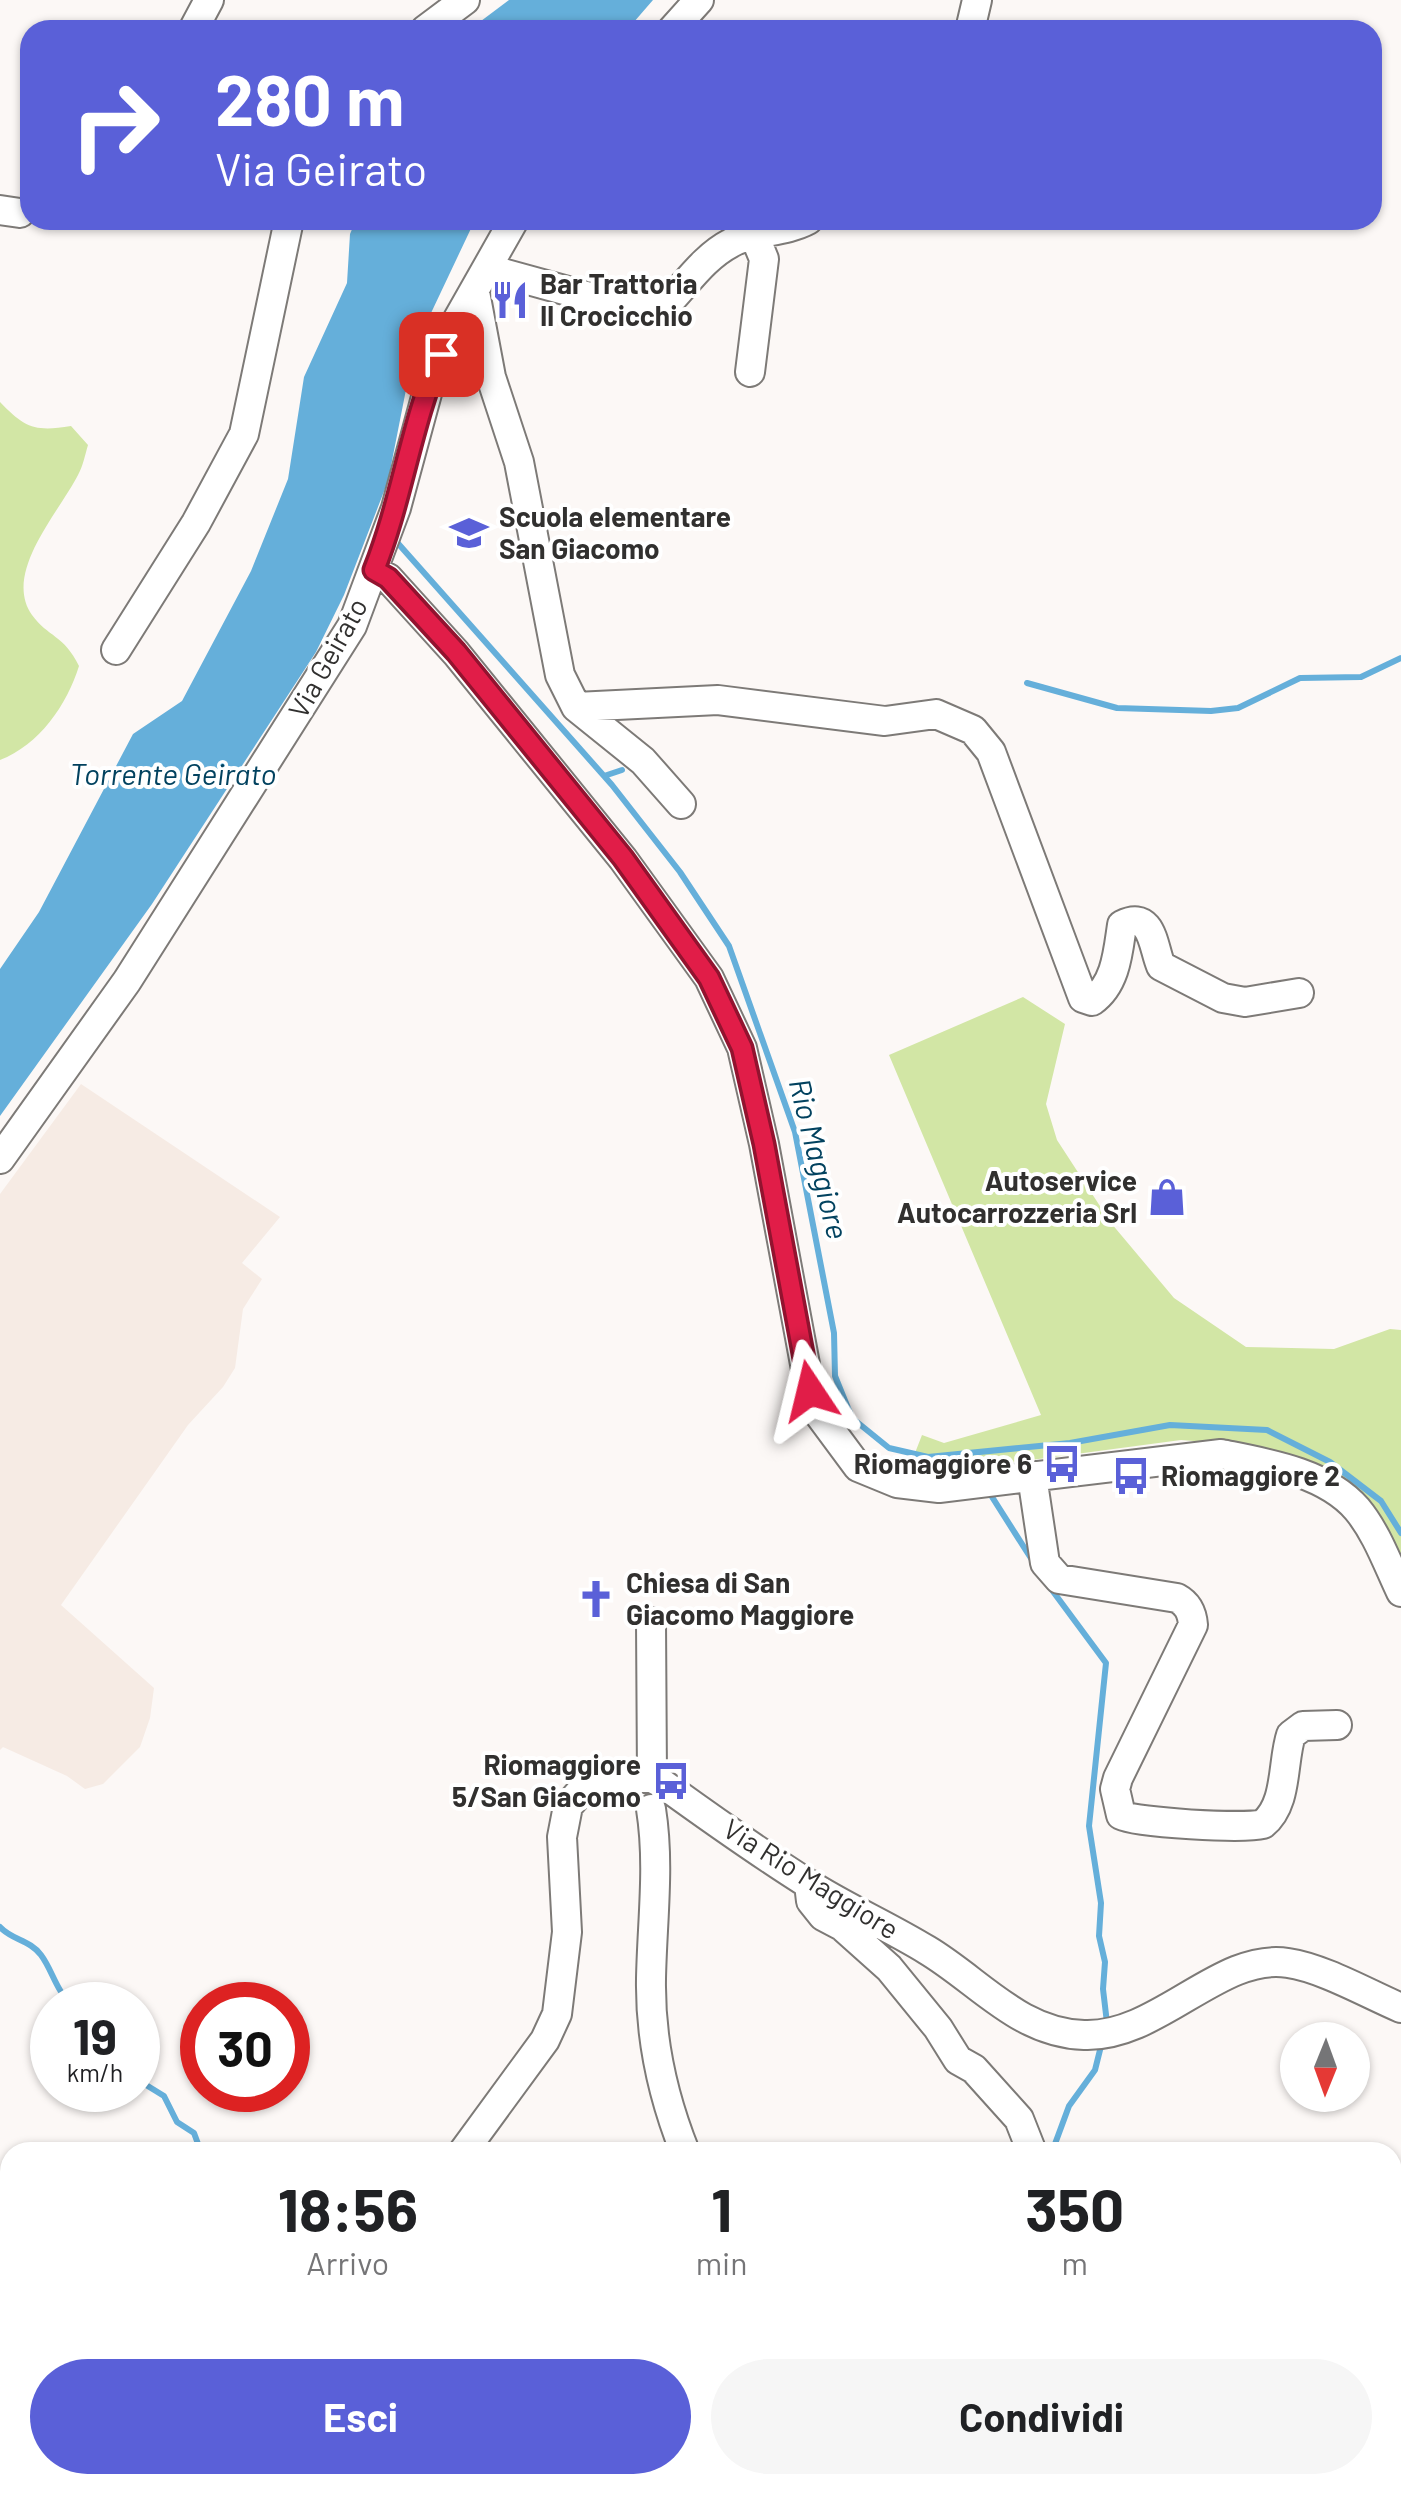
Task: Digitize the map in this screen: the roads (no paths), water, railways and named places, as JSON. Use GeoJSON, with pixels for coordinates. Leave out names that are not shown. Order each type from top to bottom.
{"type":"FeatureCollection","features":[{"type":"Feature","properties":{"kind":"street"},"geometry":{"type":"LineString","coordinates":[[439,20],[465,0]]}},
{"type":"Feature","properties":{"kind":"street"},"geometry":{"type":"LineString","coordinates":[[681,20],[699,0]]}},
{"type":"Feature","properties":{"kind":"street"},"geometry":{"type":"LineString","coordinates":[[116,650],[196,523],[244,434],[287,230]]}},
{"type":"Feature","properties":{"kind":"street","name":"Via Geirato"},"geometry":{"type":"LineString","coordinates":[[0,1159],[127,981],[352,626],[396,508],[432,376],[450,332],[509,230]]}},
{"type":"Feature","properties":{"kind":"street"},"geometry":{"type":"LineString","coordinates":[[680,804],[643,760],[576,707],[560,675],[518,462],[491,377],[481,281],[661,310],[703,264],[733,241],[782,230]]}},
{"type":"Feature","properties":{"kind":"street"},"geometry":{"type":"LineString","coordinates":[[750,372],[764,260],[756,236]]}},
{"type":"Feature","properties":{"kind":"street"},"geometry":{"type":"LineString","coordinates":[[376,565],[456,652],[623,858],[709,978],[742,1048],[810,1391],[818,1413],[858,1467],[875,1477],[922,1488],[1220,1454],[1298,1473],[1331,1489],[1356,1508],[1401,1592]]}},
{"type":"Feature","properties":{"kind":"street"},"geometry":{"type":"LineString","coordinates":[[576,707],[718,700],[885,721],[936,714],[954,720],[973,730],[992,752],[1083,998],[1092,1000],[1104,992],[1118,959],[1122,926],[1131,921],[1141,922],[1152,930],[1161,966],[1222,998],[1245,1002],[1299,993]]}},
{"type":"Feature","properties":{"kind":"street"},"geometry":{"type":"LineString","coordinates":[[1032,1476],[1045,1563],[1052,1575],[1178,1598],[1185,1602],[1193,1617],[1193,1625],[1118,1778],[1115,1789],[1120,1815],[1163,1821],[1263,1824],[1271,1818],[1279,1798],[1292,1734],[1303,1726],[1337,1725]]}},
{"type":"Feature","properties":{"kind":"street"},"geometry":{"type":"LineString","coordinates":[[470,2142],[545,2040],[557,2014],[566,1932],[562,1837],[568,1806],[582,1790],[601,1780],[621,1776],[652,1778],[651,1622]]}},
{"type":"Feature","properties":{"kind":"street","name":"Via Rio Maggiore"},"geometry":{"type":"LineString","coordinates":[[652,1778],[809,1884],[930,1952],[1031,2023],[1109,2045],[1135,2026],[1235,1972],[1272,1962],[1302,1966],[1401,2008]]}},
{"type":"Feature","properties":{"kind":"street"},"geometry":{"type":"LineString","coordinates":[[650,1809],[655,1886],[650,1980],[652,2029],[666,2096],[682,2142]]}},
{"type":"Feature","properties":{"kind":"street"},"geometry":{"type":"LineString","coordinates":[[809,1884],[811,1901],[823,1916],[842,1926],[889,1968],[938,2028],[958,2060],[974,2068],[1018,2118],[1028,2142]]}},
{"type":"Feature","properties":{"kind":"water"},"geometry":{"type":"Polygon","coordinates":[[[509,0],[653,0],[636,20],[482,20],[509,0]]]}},
{"type":"Feature","properties":{"kind":"water","name":"Torrente Geirato"},"geometry":{"type":"Polygon","coordinates":[[[352,230],[470,230],[414,349],[388,481],[344,595],[316,652],[152,904],[0,1116],[0,969],[39,912],[133,734],[182,701],[251,571],[288,479],[304,377],[347,283],[352,230]]]}},
{"type":"Feature","properties":{"kind":"waterway","name":"Rio Maggiore"},"geometry":{"type":"LineString","coordinates":[[395,540],[612,785],[680,872],[729,946],[795,1132],[834,1333],[835,1376],[852,1418],[889,1448],[928,1457],[1070,1443],[1170,1425],[1267,1430],[1330,1462],[1381,1501],[1401,1533]]}},
{"type":"Feature","properties":{"kind":"waterway"},"geometry":{"type":"LineString","coordinates":[[1027,683],[1117,708],[1211,711],[1238,708],[1300,678],[1361,677],[1401,658]]}},
{"type":"Feature","properties":{"kind":"waterway"},"geometry":{"type":"LineString","coordinates":[[604,776],[622,770]]}},
{"type":"Feature","properties":{"kind":"waterway"},"geometry":{"type":"LineString","coordinates":[[965,1453],[978,1474]]}},
{"type":"Feature","properties":{"kind":"waterway"},"geometry":{"type":"LineString","coordinates":[[987,1489],[1034,1563]]}},
{"type":"Feature","properties":{"kind":"waterway"},"geometry":{"type":"LineString","coordinates":[[1049,1586],[1106,1663],[1089,1826],[1101,1903],[1099,1936],[1105,1962],[1107,2023]]}},
{"type":"Feature","properties":{"kind":"waterway"},"geometry":{"type":"LineString","coordinates":[[0,1927],[37,1950],[56,1982]]}},
{"type":"Feature","properties":{"kind":"waterway"},"geometry":{"type":"LineString","coordinates":[[1056,2142],[1069,2106],[1095,2070],[1102,2042]]}},
{"type":"Feature","properties":{"kind":"waterway"},"geometry":{"type":"LineString","coordinates":[[160,2094],[177,2122],[194,2133],[197,2142]]}},
{"type":"Feature","properties":{"kind":"place","name":"Bar Trattoria Il Crocicchio"},"geometry":{"type":"Point","coordinates":[510,300]}},
{"type":"Feature","properties":{"kind":"place","name":"Scuola elementare San Giacomo"},"geometry":{"type":"Point","coordinates":[469,533]}},
{"type":"Feature","properties":{"kind":"place","name":"Autoservice Autocarrozzeria Srl"},"geometry":{"type":"Point","coordinates":[1167,1197]}},
{"type":"Feature","properties":{"kind":"place","name":"Riomaggiore 6"},"geometry":{"type":"Point","coordinates":[1062,1464]}},
{"type":"Feature","properties":{"kind":"place","name":"Riomaggiore 2"},"geometry":{"type":"Point","coordinates":[1131,1476]}},
{"type":"Feature","properties":{"kind":"place","name":"Chiesa di San Giacomo Maggiore"},"geometry":{"type":"Point","coordinates":[596,1599]}},
{"type":"Feature","properties":{"kind":"place","name":"Riomaggiore 5/San Giacomo"},"geometry":{"type":"Point","coordinates":[671,1781]}}]}
